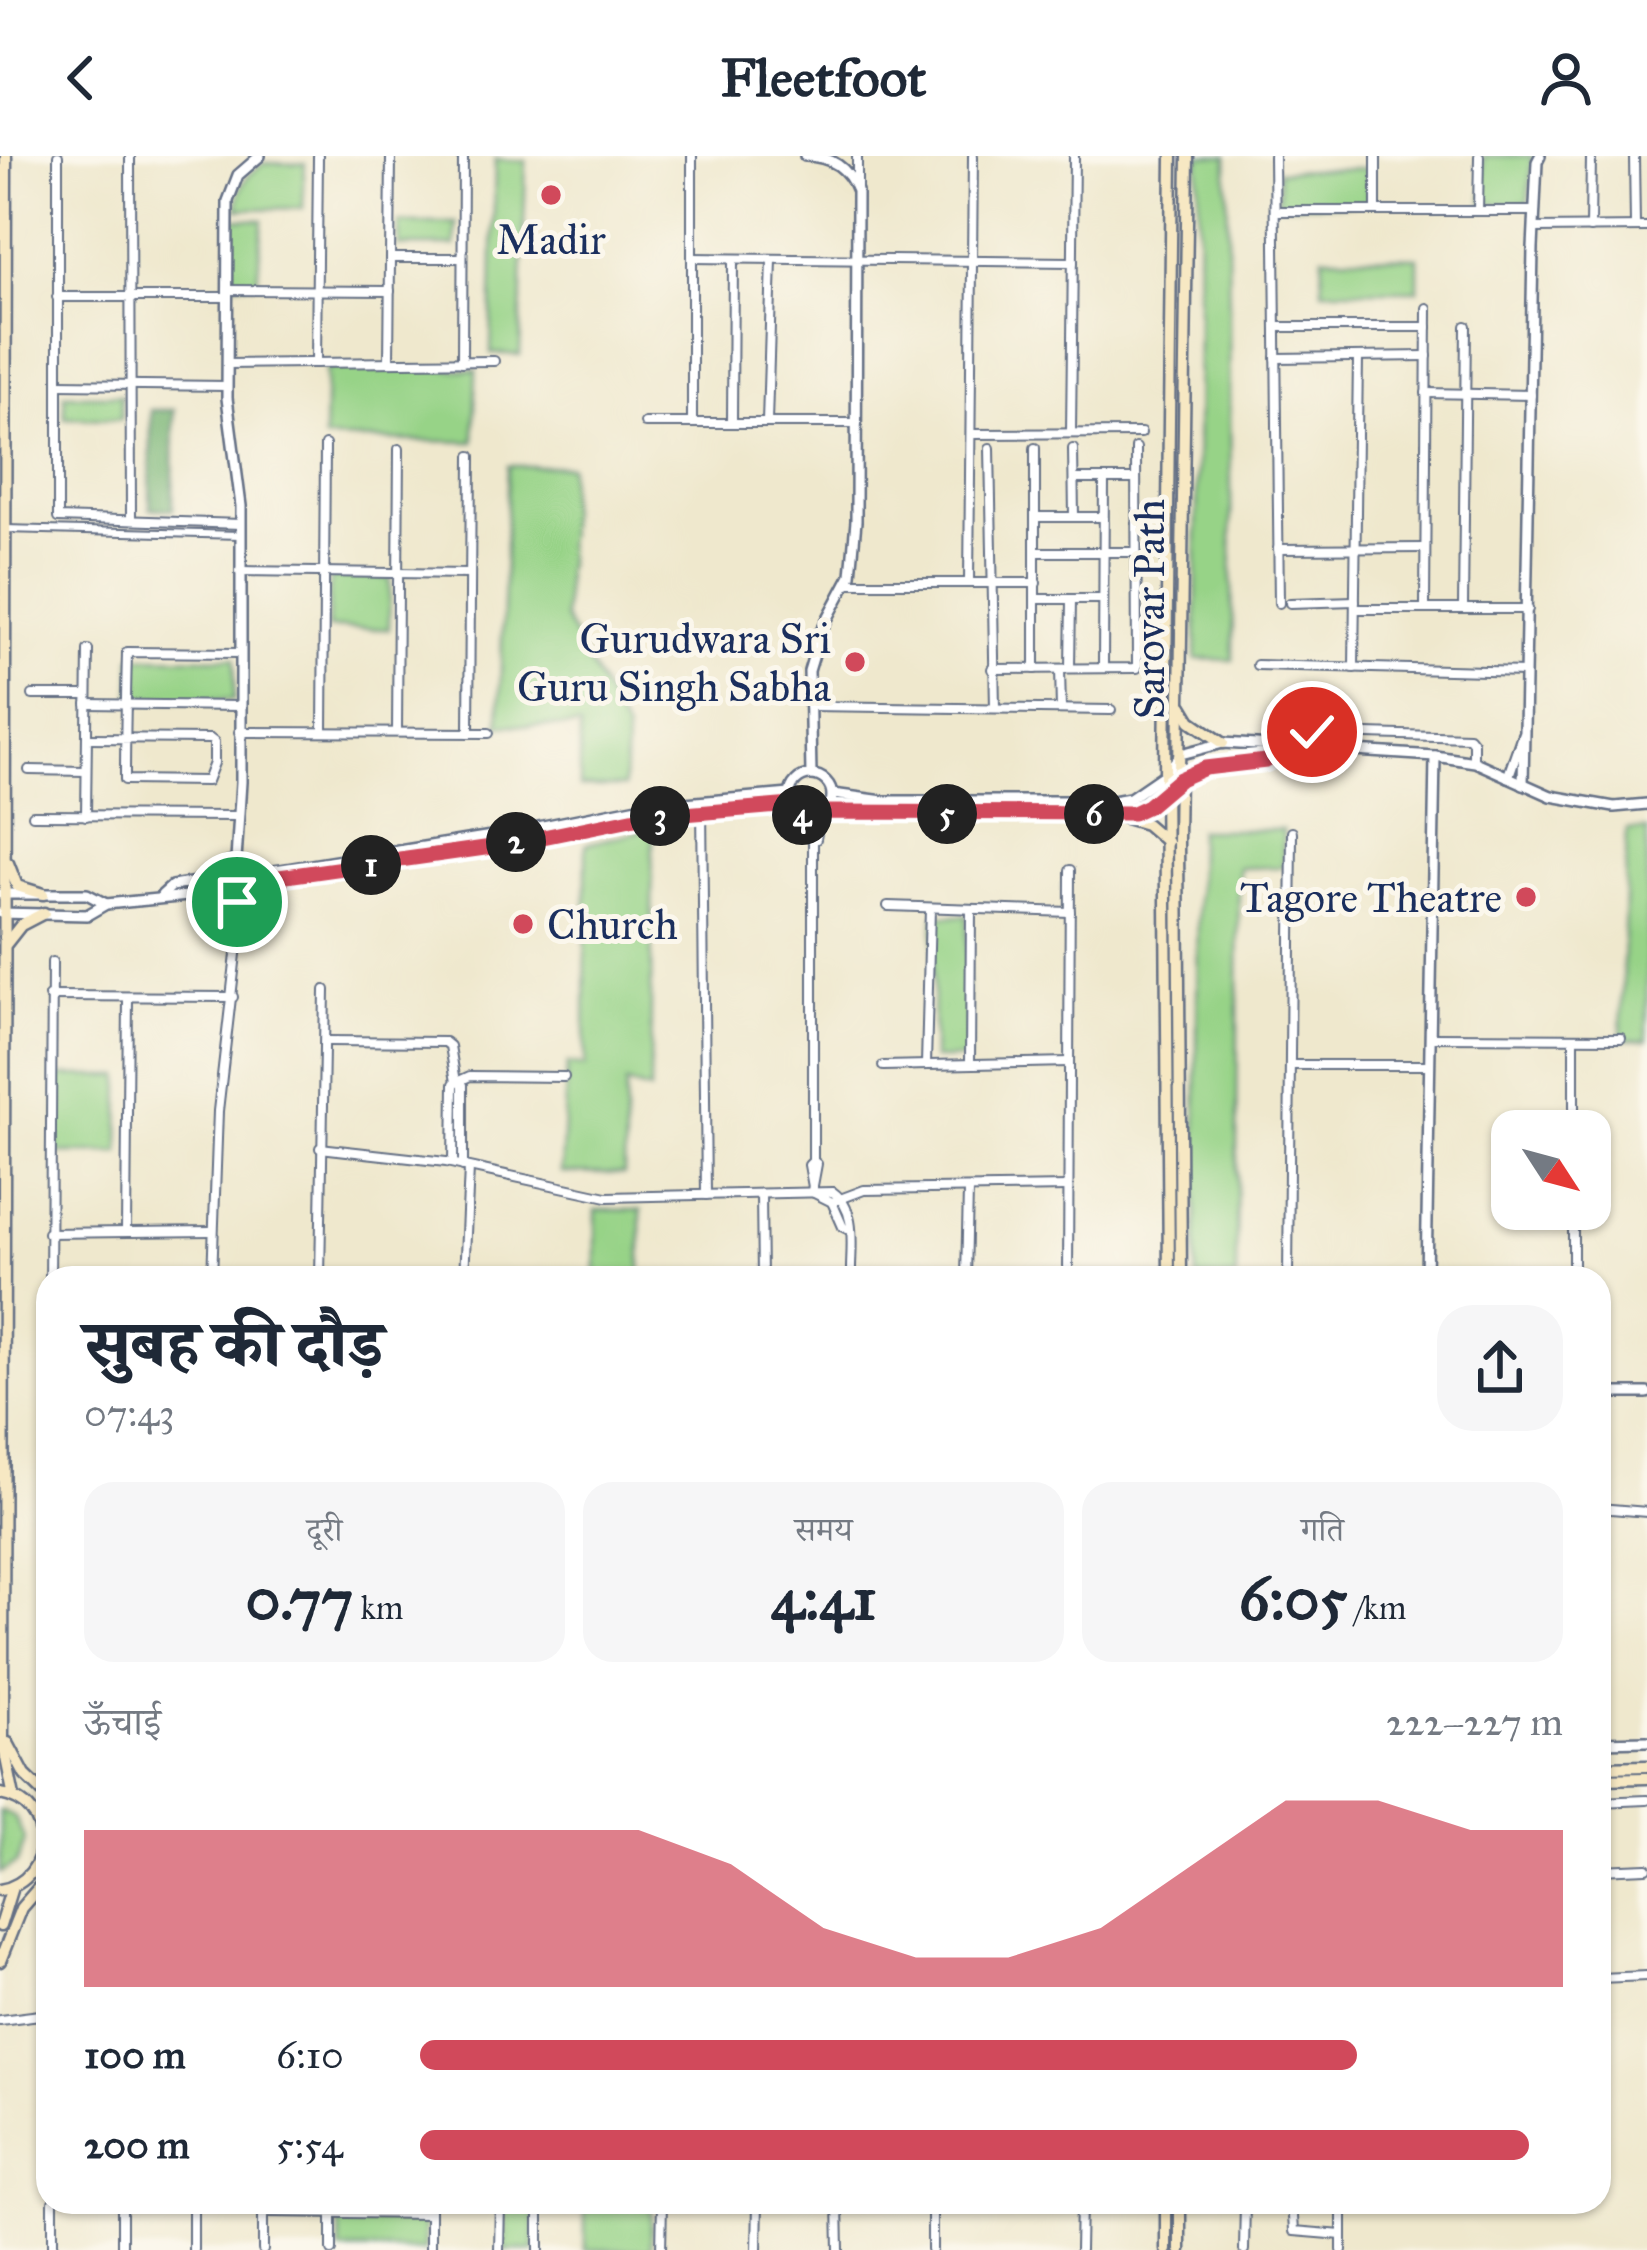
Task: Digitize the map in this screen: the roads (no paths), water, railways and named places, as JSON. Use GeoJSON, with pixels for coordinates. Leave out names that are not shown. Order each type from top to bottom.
{"type":"FeatureCollection","features":[{"type":"Feature","properties":{"kind":"main road"},"geometry":{"type":"LineString","coordinates":[[6,156],[3,1735],[14,1797]]}},
{"type":"Feature","properties":{"kind":"main road","name":"Sarovar Path"},"geometry":{"type":"LineString","coordinates":[[1168,1266],[1165,774],[1172,156]]}},
{"type":"Feature","properties":{"kind":"main road","name":"Sarovar Path"},"geometry":{"type":"LineString","coordinates":[[1181,1266],[1180,703],[1188,156]]}},
{"type":"Feature","properties":{"kind":"main road"},"geometry":{"type":"LineString","coordinates":[[1180,703],[1191,721],[1223,743]]}},
{"type":"Feature","properties":{"kind":"main road"},"geometry":{"type":"LineString","coordinates":[[1112,814],[1146,824],[1167,842]]}},
{"type":"Feature","properties":{"kind":"main road"},"geometry":{"type":"LineString","coordinates":[[5,848],[17,886],[43,894]]}},
{"type":"Feature","properties":{"kind":"main road"},"geometry":{"type":"LineString","coordinates":[[5,946],[14,930],[44,914]]}},
{"type":"Feature","properties":{"kind":"main road"},"geometry":{"type":"LineString","coordinates":[[3,1735],[36,1786]]}},
{"type":"Feature","properties":{"kind":"main road"},"geometry":{"type":"LineString","coordinates":[[1611,1767],[1647,1766]]}},
{"type":"Feature","properties":{"kind":"main road"},"geometry":{"type":"LineString","coordinates":[[1611,1779],[1647,1778]]}},
{"type":"Feature","properties":{"kind":"main road"},"geometry":{"type":"LineString","coordinates":[[0,1794],[14,1797],[36,1814]]}},
{"type":"Feature","properties":{"kind":"main road"},"geometry":{"type":"LineString","coordinates":[[0,1926],[6,1888],[36,1868]]}},
{"type":"Feature","properties":{"kind":"main road"},"geometry":{"type":"LineString","coordinates":[[0,1961],[21,1908],[36,1891]]}},
{"type":"Feature","properties":{"kind":"main road"},"geometry":{"type":"LineString","coordinates":[[1166,2214],[1166,2250]]}},
{"type":"Feature","properties":{"kind":"main road"},"geometry":{"type":"LineString","coordinates":[[1180,2214],[1180,2250]]}},
{"type":"Feature","properties":{"kind":"street"},"geometry":{"type":"LineString","coordinates":[[58,156],[58,518],[241,529]]}},
{"type":"Feature","properties":{"kind":"street"},"geometry":{"type":"LineString","coordinates":[[130,156],[131,520]]}},
{"type":"Feature","properties":{"kind":"street"},"geometry":{"type":"LineString","coordinates":[[236,860],[241,529],[227,386],[228,201],[238,175],[260,156]]}},
{"type":"Feature","properties":{"kind":"street"},"geometry":{"type":"LineString","coordinates":[[316,363],[318,156]]}},
{"type":"Feature","properties":{"kind":"street"},"geometry":{"type":"LineString","coordinates":[[388,362],[391,156]]}},
{"type":"Feature","properties":{"kind":"street"},"geometry":{"type":"LineString","coordinates":[[462,362],[463,156]]}},
{"type":"Feature","properties":{"kind":"street"},"geometry":{"type":"LineString","coordinates":[[692,156],[692,422]]}},
{"type":"Feature","properties":{"kind":"street"},"geometry":{"type":"LineString","coordinates":[[805,156],[822,156],[834,163],[850,175],[857,191]]}},
{"type":"Feature","properties":{"kind":"street"},"geometry":{"type":"LineString","coordinates":[[811,775],[809,671],[820,631],[848,583],[856,521],[857,156]]}},
{"type":"Feature","properties":{"kind":"street"},"geometry":{"type":"LineString","coordinates":[[970,584],[973,156]]}},
{"type":"Feature","properties":{"kind":"street"},"geometry":{"type":"LineString","coordinates":[[1071,433],[1073,156]]}},
{"type":"Feature","properties":{"kind":"street"},"geometry":{"type":"LineString","coordinates":[[1274,156],[1279,603]]}},
{"type":"Feature","properties":{"kind":"street"},"geometry":{"type":"LineString","coordinates":[[1376,156],[1376,211]]}},
{"type":"Feature","properties":{"kind":"street"},"geometry":{"type":"LineString","coordinates":[[1478,211],[1479,156]]}},
{"type":"Feature","properties":{"kind":"street"},"geometry":{"type":"LineString","coordinates":[[1523,784],[1534,211],[1540,156]]}},
{"type":"Feature","properties":{"kind":"street"},"geometry":{"type":"LineString","coordinates":[[1590,228],[1592,156]]}},
{"type":"Feature","properties":{"kind":"street"},"geometry":{"type":"LineString","coordinates":[[1634,156],[1635,227]]}},
{"type":"Feature","properties":{"kind":"street"},"geometry":{"type":"LineString","coordinates":[[1275,211],[1534,211]]}},
{"type":"Feature","properties":{"kind":"street"},"geometry":{"type":"LineString","coordinates":[[1534,228],[1647,227]]}},
{"type":"Feature","properties":{"kind":"street"},"geometry":{"type":"LineString","coordinates":[[390,258],[462,258]]}},
{"type":"Feature","properties":{"kind":"street"},"geometry":{"type":"LineString","coordinates":[[692,258],[1073,262]]}},
{"type":"Feature","properties":{"kind":"street"},"geometry":{"type":"LineString","coordinates":[[732,422],[733,260]]}},
{"type":"Feature","properties":{"kind":"street"},"geometry":{"type":"LineString","coordinates":[[767,422],[772,260]]}},
{"type":"Feature","properties":{"kind":"street"},"geometry":{"type":"LineString","coordinates":[[57,297],[390,291]]}},
{"type":"Feature","properties":{"kind":"street"},"geometry":{"type":"LineString","coordinates":[[1425,609],[1427,308]]}},
{"type":"Feature","properties":{"kind":"street"},"geometry":{"type":"LineString","coordinates":[[1463,609],[1466,326]]}},
{"type":"Feature","properties":{"kind":"street"},"geometry":{"type":"LineString","coordinates":[[1276,327],[1427,327]]}},
{"type":"Feature","properties":{"kind":"street"},"geometry":{"type":"LineString","coordinates":[[1276,358],[1427,356]]}},
{"type":"Feature","properties":{"kind":"street"},"geometry":{"type":"LineString","coordinates":[[1354,668],[1358,357]]}},
{"type":"Feature","properties":{"kind":"street"},"geometry":{"type":"LineString","coordinates":[[227,364],[494,361]]}},
{"type":"Feature","properties":{"kind":"street"},"geometry":{"type":"LineString","coordinates":[[58,384],[227,386]]}},
{"type":"Feature","properties":{"kind":"street"},"geometry":{"type":"LineString","coordinates":[[1426,393],[1531,395]]}},
{"type":"Feature","properties":{"kind":"street"},"geometry":{"type":"LineString","coordinates":[[646,423],[857,423]]}},
{"type":"Feature","properties":{"kind":"street"},"geometry":{"type":"LineString","coordinates":[[970,434],[1141,433]]}},
{"type":"Feature","properties":{"kind":"street"},"geometry":{"type":"LineString","coordinates":[[322,732],[326,445]]}},
{"type":"Feature","properties":{"kind":"street"},"geometry":{"type":"LineString","coordinates":[[990,448],[995,708]]}},
{"type":"Feature","properties":{"kind":"street"},"geometry":{"type":"LineString","coordinates":[[1035,448],[1035,669]]}},
{"type":"Feature","properties":{"kind":"street"},"geometry":{"type":"LineString","coordinates":[[1073,448],[1075,517]]}},
{"type":"Feature","properties":{"kind":"street"},"geometry":{"type":"LineString","coordinates":[[992,669],[1137,668],[1136,448]]}},
{"type":"Feature","properties":{"kind":"street"},"geometry":{"type":"LineString","coordinates":[[397,732],[399,449]]}},
{"type":"Feature","properties":{"kind":"street"},"geometry":{"type":"LineString","coordinates":[[469,733],[471,456]]}},
{"type":"Feature","properties":{"kind":"street"},"geometry":{"type":"LineString","coordinates":[[1074,479],[1136,479]]}},
{"type":"Feature","properties":{"kind":"street"},"geometry":{"type":"LineString","coordinates":[[1103,668],[1104,479]]}},
{"type":"Feature","properties":{"kind":"street"},"geometry":{"type":"LineString","coordinates":[[1035,518],[1103,517]]}},
{"type":"Feature","properties":{"kind":"street"},"geometry":{"type":"LineString","coordinates":[[5,529],[241,529]]}},
{"type":"Feature","properties":{"kind":"street"},"geometry":{"type":"LineString","coordinates":[[1278,549],[1425,548]]}},
{"type":"Feature","properties":{"kind":"street"},"geometry":{"type":"LineString","coordinates":[[1036,552],[1136,552]]}},
{"type":"Feature","properties":{"kind":"street"},"geometry":{"type":"LineString","coordinates":[[241,571],[470,574]]}},
{"type":"Feature","properties":{"kind":"street"},"geometry":{"type":"LineString","coordinates":[[848,583],[1036,584]]}},
{"type":"Feature","properties":{"kind":"street"},"geometry":{"type":"LineString","coordinates":[[1036,599],[1103,599]]}},
{"type":"Feature","properties":{"kind":"street"},"geometry":{"type":"LineString","coordinates":[[1061,709],[1072,599]]}},
{"type":"Feature","properties":{"kind":"street"},"geometry":{"type":"LineString","coordinates":[[1290,603],[1528,609]]}},
{"type":"Feature","properties":{"kind":"street"},"geometry":{"type":"LineString","coordinates":[[86,816],[88,650]]}},
{"type":"Feature","properties":{"kind":"street"},"geometry":{"type":"LineString","coordinates":[[87,738],[125,738],[210,739],[214,742],[207,781],[124,780],[125,738],[126,704],[127,652],[239,653]]}},
{"type":"Feature","properties":{"kind":"street"},"geometry":{"type":"LineString","coordinates":[[1257,665],[1528,672]]}},
{"type":"Feature","properties":{"kind":"street"},"geometry":{"type":"LineString","coordinates":[[33,695],[126,704],[239,706]]}},
{"type":"Feature","properties":{"kind":"street"},"geometry":{"type":"LineString","coordinates":[[807,706],[1111,710]]}},
{"type":"Feature","properties":{"kind":"street"},"geometry":{"type":"LineString","coordinates":[[1508,777],[1527,723]]}},
{"type":"Feature","properties":{"kind":"street"},"geometry":{"type":"LineString","coordinates":[[238,732],[489,733]]}},
{"type":"Feature","properties":{"kind":"street"},"geometry":{"type":"LineString","coordinates":[[1291,747],[1299,732],[1468,737],[1473,742],[1473,762]]}},
{"type":"Feature","properties":{"kind":"street"},"geometry":{"type":"LineString","coordinates":[[832,794],[883,801],[1130,798],[1165,774],[1181,754],[1223,743],[1435,756],[1473,762],[1551,796],[1614,807],[1647,804]]}},
{"type":"Feature","properties":{"kind":"street"},"geometry":{"type":"LineString","coordinates":[[805,817],[1133,813],[1180,779],[1205,768],[1266,761],[1291,747]]}},
{"type":"Feature","properties":{"kind":"street"},"geometry":{"type":"LineString","coordinates":[[1426,1266],[1435,756]]}},
{"type":"Feature","properties":{"kind":"street"},"geometry":{"type":"LineString","coordinates":[[29,770],[86,771]]}},
{"type":"Feature","properties":{"kind":"street"},"geometry":{"type":"LineString","coordinates":[[791,799],[797,781],[811,775],[826,781],[832,794],[813,852]]}},
{"type":"Feature","properties":{"kind":"street"},"geometry":{"type":"LineString","coordinates":[[257,877],[499,846],[702,807],[791,799]]}},
{"type":"Feature","properties":{"kind":"street"},"geometry":{"type":"LineString","coordinates":[[791,799],[813,834],[813,1161],[817,1165],[813,1191]]}},
{"type":"Feature","properties":{"kind":"street"},"geometry":{"type":"LineString","coordinates":[[1069,813],[1070,800]]}},
{"type":"Feature","properties":{"kind":"street"},"geometry":{"type":"LineString","coordinates":[[883,801],[883,814]]}},
{"type":"Feature","properties":{"kind":"street"},"geometry":{"type":"LineString","coordinates":[[702,807],[706,1195]]}},
{"type":"Feature","properties":{"kind":"street"},"geometry":{"type":"LineString","coordinates":[[33,815],[238,816]]}},
{"type":"Feature","properties":{"kind":"street"},"geometry":{"type":"LineString","coordinates":[[1288,1266],[1292,832]]}},
{"type":"Feature","properties":{"kind":"street"},"geometry":{"type":"LineString","coordinates":[[239,928],[230,901],[219,893],[215,879],[221,866],[236,860],[251,866],[257,877]]}},
{"type":"Feature","properties":{"kind":"street"},"geometry":{"type":"LineString","coordinates":[[1069,1266],[1070,870]]}},
{"type":"Feature","properties":{"kind":"street"},"geometry":{"type":"LineString","coordinates":[[212,1266],[218,1111],[239,928],[257,877]]}},
{"type":"Feature","properties":{"kind":"street"},"geometry":{"type":"LineString","coordinates":[[162,896],[172,886],[215,879]]}},
{"type":"Feature","properties":{"kind":"street"},"geometry":{"type":"LineString","coordinates":[[2,912],[87,914],[106,904],[219,893]]}},
{"type":"Feature","properties":{"kind":"street"},"geometry":{"type":"LineString","coordinates":[[2,894],[87,894],[106,904]]}},
{"type":"Feature","properties":{"kind":"street"},"geometry":{"type":"LineString","coordinates":[[230,901],[246,900]]}},
{"type":"Feature","properties":{"kind":"street"},"geometry":{"type":"LineString","coordinates":[[888,906],[1070,912]]}},
{"type":"Feature","properties":{"kind":"street"},"geometry":{"type":"LineString","coordinates":[[926,1065],[930,908]]}},
{"type":"Feature","properties":{"kind":"street"},"geometry":{"type":"LineString","coordinates":[[970,1064],[971,909]]}},
{"type":"Feature","properties":{"kind":"street"},"geometry":{"type":"LineString","coordinates":[[48,1266],[52,962]]}},
{"type":"Feature","properties":{"kind":"street"},"geometry":{"type":"LineString","coordinates":[[320,1266],[325,990]]}},
{"type":"Feature","properties":{"kind":"street"},"geometry":{"type":"LineString","coordinates":[[49,996],[233,997]]}},
{"type":"Feature","properties":{"kind":"street"},"geometry":{"type":"LineString","coordinates":[[126,1232],[128,997]]}},
{"type":"Feature","properties":{"kind":"street"},"geometry":{"type":"LineString","coordinates":[[1430,1037],[1621,1038]]}},
{"type":"Feature","properties":{"kind":"street"},"geometry":{"type":"LineString","coordinates":[[1574,1038],[1574,1110]]}},
{"type":"Feature","properties":{"kind":"street"},"geometry":{"type":"LineString","coordinates":[[326,1041],[445,1042],[450,1046],[457,1082]]}},
{"type":"Feature","properties":{"kind":"street"},"geometry":{"type":"LineString","coordinates":[[884,1066],[1070,1062]]}},
{"type":"Feature","properties":{"kind":"street"},"geometry":{"type":"LineString","coordinates":[[1290,1065],[1430,1065]]}},
{"type":"Feature","properties":{"kind":"street"},"geometry":{"type":"LineString","coordinates":[[457,1082],[470,1076],[564,1077]]}},
{"type":"Feature","properties":{"kind":"street"},"geometry":{"type":"LineString","coordinates":[[457,1082],[463,1085],[464,1266]]}},
{"type":"Feature","properties":{"kind":"street"},"geometry":{"type":"LineString","coordinates":[[320,1148],[462,1166],[607,1197],[831,1191],[852,1225],[850,1266]]}},
{"type":"Feature","properties":{"kind":"street"},"geometry":{"type":"LineString","coordinates":[[837,1199],[864,1190],[1069,1187]]}},
{"type":"Feature","properties":{"kind":"street"},"geometry":{"type":"LineString","coordinates":[[966,1266],[968,1190]]}},
{"type":"Feature","properties":{"kind":"street"},"geometry":{"type":"LineString","coordinates":[[761,1194],[762,1266]]}},
{"type":"Feature","properties":{"kind":"street"},"geometry":{"type":"LineString","coordinates":[[1573,1266],[1574,1230]]}},
{"type":"Feature","properties":{"kind":"street"},"geometry":{"type":"LineString","coordinates":[[48,1233],[211,1231]]}},
{"type":"Feature","properties":{"kind":"street"},"geometry":{"type":"LineString","coordinates":[[1611,1393],[1647,1393]]}},
{"type":"Feature","properties":{"kind":"street"},"geometry":{"type":"LineString","coordinates":[[1611,1509],[1647,1512]]}},
{"type":"Feature","properties":{"kind":"street"},"geometry":{"type":"LineString","coordinates":[[1611,1742],[1647,1741]]}},
{"type":"Feature","properties":{"kind":"street"},"geometry":{"type":"LineString","coordinates":[[1611,1802],[1647,1800]]}},
{"type":"Feature","properties":{"kind":"street"},"geometry":{"type":"LineString","coordinates":[[1611,1870],[1647,1868]]}},
{"type":"Feature","properties":{"kind":"street"},"geometry":{"type":"LineString","coordinates":[[1611,1978],[1647,1976]]}},
{"type":"Feature","properties":{"kind":"street"},"geometry":{"type":"LineString","coordinates":[[0,2020],[36,2016]]}},
{"type":"Feature","properties":{"kind":"street"},"geometry":{"type":"LineString","coordinates":[[53,2214],[53,2250]]}},
{"type":"Feature","properties":{"kind":"street"},"geometry":{"type":"LineString","coordinates":[[122,2214],[122,2250]]}},
{"type":"Feature","properties":{"kind":"street"},"geometry":{"type":"LineString","coordinates":[[193,2214],[193,2250]]}},
{"type":"Feature","properties":{"kind":"street"},"geometry":{"type":"LineString","coordinates":[[263,2214],[263,2250]]}},
{"type":"Feature","properties":{"kind":"street"},"geometry":{"type":"LineString","coordinates":[[332,2214],[332,2250]]}},
{"type":"Feature","properties":{"kind":"street"},"geometry":{"type":"LineString","coordinates":[[430,2214],[430,2250]]}},
{"type":"Feature","properties":{"kind":"street"},"geometry":{"type":"LineString","coordinates":[[500,2214],[500,2250]]}},
{"type":"Feature","properties":{"kind":"street"},"geometry":{"type":"LineString","coordinates":[[538,2250],[539,2214]]}},
{"type":"Feature","properties":{"kind":"street"},"geometry":{"type":"LineString","coordinates":[[661,2250],[662,2214]]}},
{"type":"Feature","properties":{"kind":"street"},"geometry":{"type":"LineString","coordinates":[[757,2250],[758,2214]]}},
{"type":"Feature","properties":{"kind":"street"},"geometry":{"type":"LineString","coordinates":[[838,2214],[839,2250]]}},
{"type":"Feature","properties":{"kind":"street"},"geometry":{"type":"LineString","coordinates":[[932,2214],[932,2250]]}},
{"type":"Feature","properties":{"kind":"street"},"geometry":{"type":"LineString","coordinates":[[1080,2250],[1081,2214]]}},
{"type":"Feature","properties":{"kind":"street"},"geometry":{"type":"LineString","coordinates":[[1244,2214],[1244,2250]]}},
{"type":"Feature","properties":{"kind":"street"},"geometry":{"type":"LineString","coordinates":[[1293,2214],[1294,2230],[1342,2235]]}},
{"type":"Feature","properties":{"kind":"street"},"geometry":{"type":"LineString","coordinates":[[1342,2214],[1342,2250]]}},
{"type":"Feature","properties":{"kind":"place","name":"Madir"},"geometry":{"type":"Point","coordinates":[551,195]}},
{"type":"Feature","properties":{"kind":"place","name":"Gurudwara Sri Guru Singh Sabha"},"geometry":{"type":"Point","coordinates":[855,662]}},
{"type":"Feature","properties":{"kind":"place","name":"Tagore Theatre"},"geometry":{"type":"Point","coordinates":[1526,897]}},
{"type":"Feature","properties":{"kind":"place","name":"Church"},"geometry":{"type":"Point","coordinates":[523,924]}}]}
